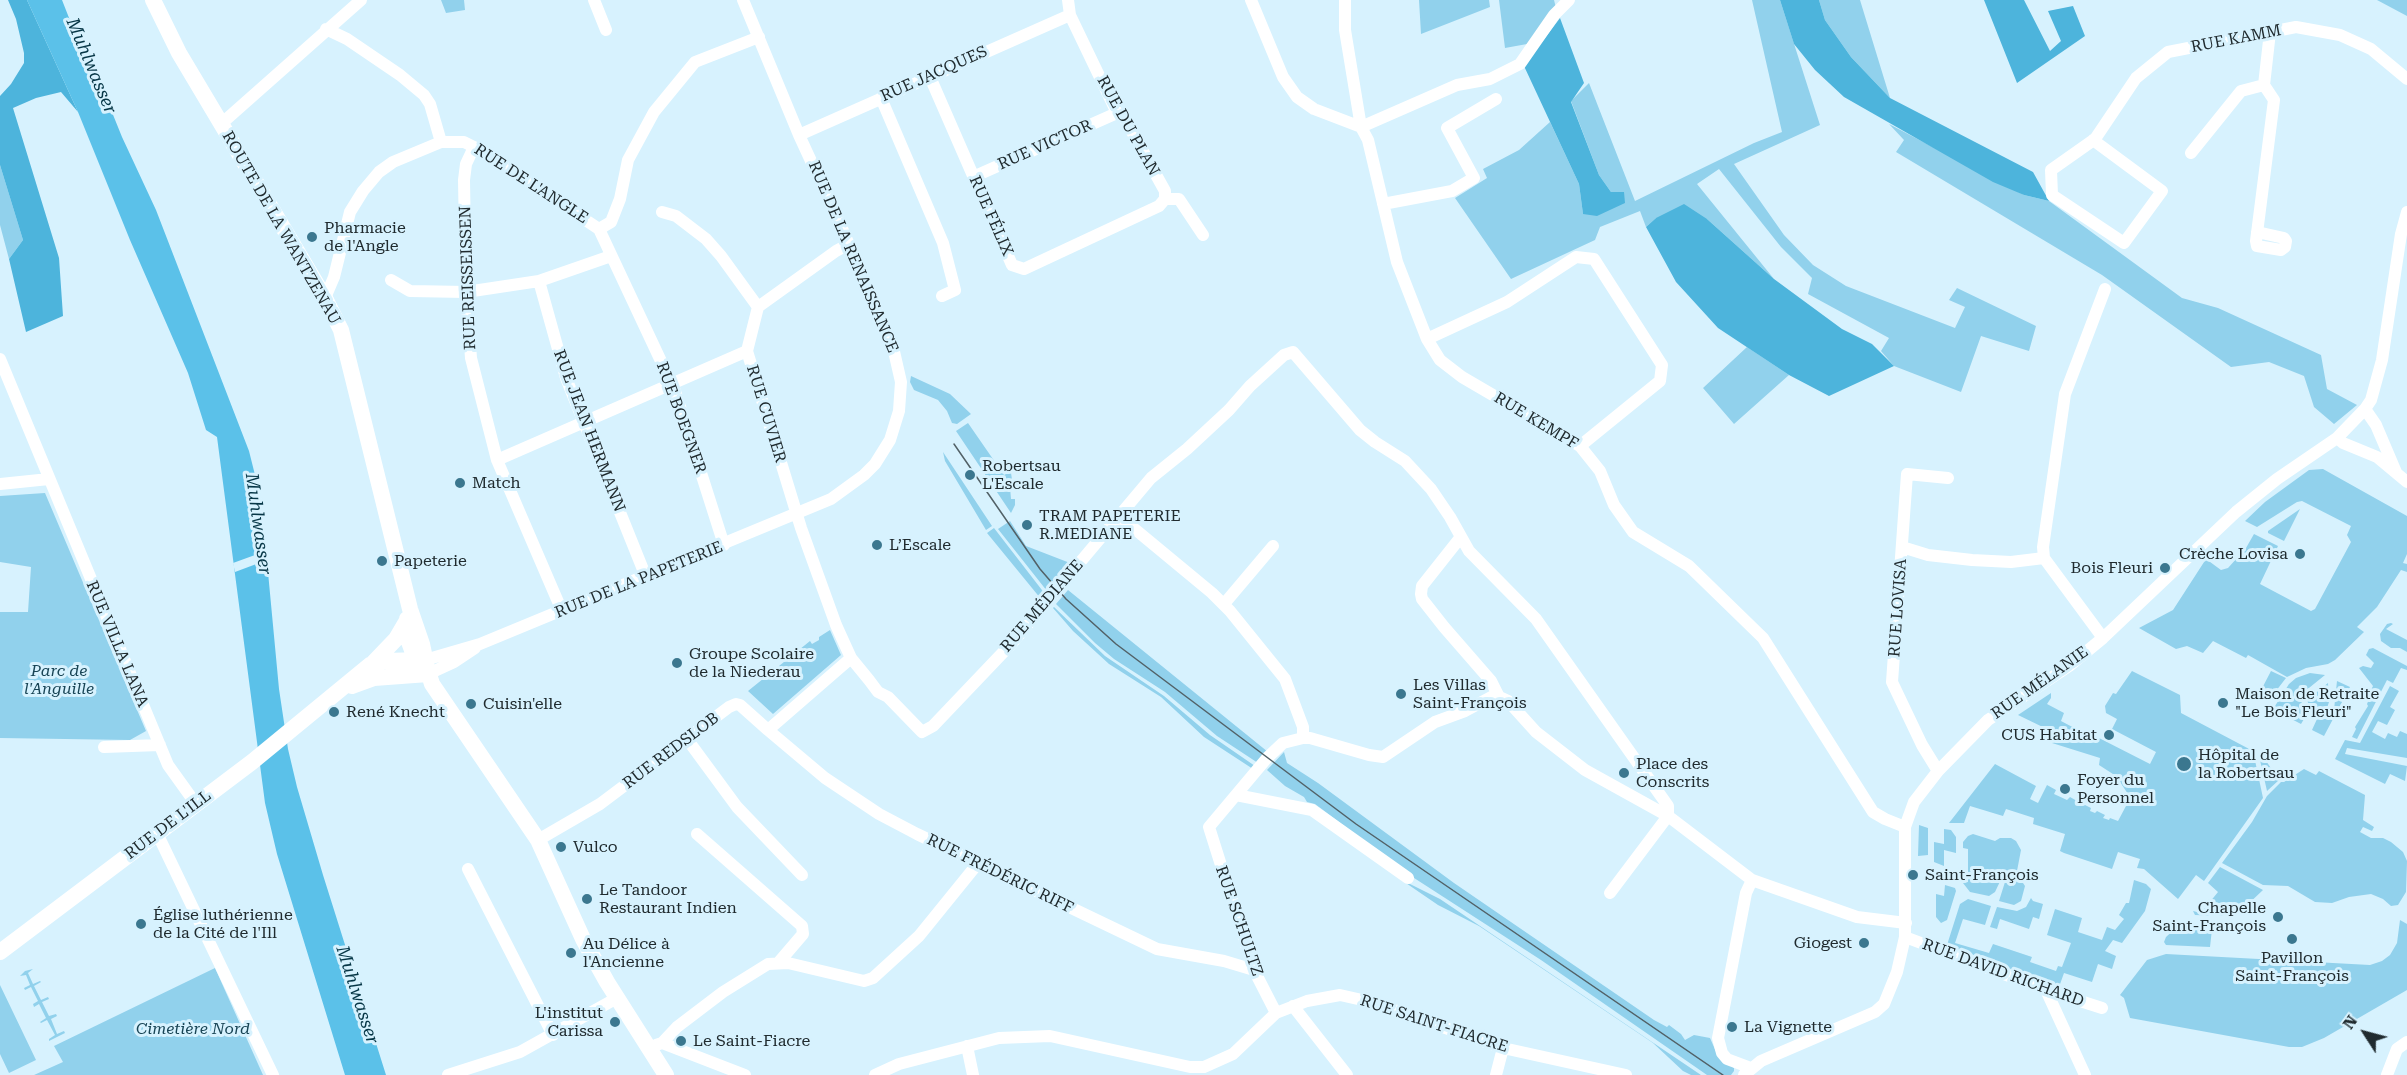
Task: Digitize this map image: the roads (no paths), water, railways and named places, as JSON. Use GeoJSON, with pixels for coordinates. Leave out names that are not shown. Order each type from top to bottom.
{"type":"FeatureCollection","features":[{"type":"Feature","properties":{"kind":"main road","name":"ROUTE DE LA WANTZENAU"},"geometry":{"type":"LineString","coordinates":[[153,0],[179,53],[325,298],[340,330],[408,615],[423,665],[436,690],[538,840],[582,939],[617,998],[656,1045],[666,1075]]}},
{"type":"Feature","properties":{"kind":"main road","name":"RUE DE L'ILL"},"geometry":{"type":"LineString","coordinates":[[0,952],[252,762],[333,696],[393,644],[408,615]]}},
{"type":"Feature","properties":{"kind":"main road"},"geometry":{"type":"LineString","coordinates":[[370,665],[383,661],[423,665],[418,679],[436,690]]}},
{"type":"Feature","properties":{"kind":"main road","name":"RUE DE L'ILL"},"geometry":{"type":"LineString","coordinates":[[333,696],[348,687],[374,678],[423,665]]}},
{"type":"Feature","properties":{"kind":"street"},"geometry":{"type":"LineString","coordinates":[[221,124],[361,0]]}},
{"type":"Feature","properties":{"kind":"street"},"geometry":{"type":"LineString","coordinates":[[594,0],[606,30]]}},
{"type":"Feature","properties":{"kind":"street","name":"RUE DE LA RENAISSANCE"},"geometry":{"type":"LineString","coordinates":[[742,0],[893,347],[901,382],[899,411],[890,440],[881,456],[864,475],[838,495],[797,514]]}},
{"type":"Feature","properties":{"kind":"street","name":"RUE DU PLAN"},"geometry":{"type":"LineString","coordinates":[[1068,0],[1070,15],[1117,113],[1125,119],[1165,191],[1165,199]]}},
{"type":"Feature","properties":{"kind":"street"},"geometry":{"type":"LineString","coordinates":[[1251,0],[1283,77],[1297,96],[1314,109],[1361,127],[1457,86],[1497,76],[1520,64],[1554,15],[1569,0]]}},
{"type":"Feature","properties":{"kind":"street","name":"RUE KEMPF"},"geometry":{"type":"LineString","coordinates":[[1345,0],[1345,30],[1361,127],[1368,140],[1397,262],[1426,339],[1440,360],[1462,377],[1580,446],[1600,471],[1614,506],[1633,532],[1689,566],[1764,638],[1873,812],[1905,827]]}},
{"type":"Feature","properties":{"kind":"street","name":"RUE JACQUES"},"geometry":{"type":"LineString","coordinates":[[799,135],[1070,15]]}},
{"type":"Feature","properties":{"kind":"street","name":"RUE KAMM"},"geometry":{"type":"LineString","coordinates":[[2093,140],[2162,191],[2124,243],[2052,195],[2051,170],[2093,140],[2136,78],[2168,52],[2296,27],[2340,35],[2371,49],[2407,79]]}},
{"type":"Feature","properties":{"kind":"street"},"geometry":{"type":"LineString","coordinates":[[326,29],[375,57],[424,95],[430,104],[441,142]]}},
{"type":"Feature","properties":{"kind":"street"},"geometry":{"type":"LineString","coordinates":[[2257,232],[2274,99],[2264,85],[2270,32]]}},
{"type":"Feature","properties":{"kind":"street","name":"RUE DE L'ANGLE"},"geometry":{"type":"LineString","coordinates":[[325,298],[334,277],[350,212],[363,191],[379,172],[393,162],[441,142],[454,140],[474,147],[533,183],[599,229],[611,222],[620,199],[628,160],[654,112],[695,62],[759,37]]}},
{"type":"Feature","properties":{"kind":"street","name":"RUE FÉLIX"},"geometry":{"type":"LineString","coordinates":[[930,77],[1012,265],[1024,269],[1159,206],[1165,199]]}},
{"type":"Feature","properties":{"kind":"street"},"geometry":{"type":"LineString","coordinates":[[2192,153],[2241,91],[2264,85]]}},
{"type":"Feature","properties":{"kind":"street"},"geometry":{"type":"LineString","coordinates":[[880,98],[943,243],[955,290],[942,296]]}},
{"type":"Feature","properties":{"kind":"street"},"geometry":{"type":"LineString","coordinates":[[1383,204],[1452,191],[1479,175],[1447,128],[1496,99]]}},
{"type":"Feature","properties":{"kind":"street","name":"RUE VICTOR"},"geometry":{"type":"LineString","coordinates":[[973,177],[1117,113]]}},
{"type":"Feature","properties":{"kind":"street","name":"RUE REISSEISSEN"},"geometry":{"type":"LineString","coordinates":[[474,147],[466,164],[464,180],[466,292],[471,358],[497,460],[562,611]]}},
{"type":"Feature","properties":{"kind":"street"},"geometry":{"type":"LineString","coordinates":[[1165,199],[1179,199],[1203,235]]}},
{"type":"Feature","properties":{"kind":"street"},"geometry":{"type":"LineString","coordinates":[[662,212],[676,216],[706,239],[758,307],[849,244]]}},
{"type":"Feature","properties":{"kind":"street"},"geometry":{"type":"LineString","coordinates":[[2402,479],[2376,425],[2365,409],[2371,400],[2382,360],[2401,234],[2407,212]]}},
{"type":"Feature","properties":{"kind":"street","name":"RUE BOEGNER"},"geometry":{"type":"LineString","coordinates":[[599,229],[671,383],[724,545]]}},
{"type":"Feature","properties":{"kind":"street"},"geometry":{"type":"LineString","coordinates":[[391,280],[410,291],[466,292],[539,281],[611,256]]}},
{"type":"Feature","properties":{"kind":"street"},"geometry":{"type":"LineString","coordinates":[[1426,339],[1507,302],[1576,257],[1594,259],[1662,365],[1660,381],[1580,446]]}},
{"type":"Feature","properties":{"kind":"street","name":"RUE JEAN HERMANN"},"geometry":{"type":"LineString","coordinates":[[539,281],[566,378],[646,577]]}},
{"type":"Feature","properties":{"kind":"street"},"geometry":{"type":"LineString","coordinates":[[2103,638],[2044,558],[2044,536],[2065,394],[2105,289]]}},
{"type":"Feature","properties":{"kind":"street","name":"RUE CUVIER"},"geometry":{"type":"LineString","coordinates":[[758,307],[747,351],[797,514],[832,614],[851,658],[878,692],[888,697],[922,732]]}},
{"type":"Feature","properties":{"kind":"street"},"geometry":{"type":"LineString","coordinates":[[497,460],[747,351]]}},
{"type":"Feature","properties":{"kind":"street","name":"RUE MÉDIANE"},"geometry":{"type":"LineString","coordinates":[[922,732],[933,726],[1013,642],[1158,472],[1230,410],[1250,386],[1289,352],[1296,356],[1360,430],[1400,457],[1431,489],[1450,517],[1460,538]]}},
{"type":"Feature","properties":{"kind":"street","name":"RUE VILLA LANA"},"geometry":{"type":"LineString","coordinates":[[0,359],[4,380],[49,479],[168,765],[196,804]]}},
{"type":"Feature","properties":{"kind":"street","name":"RUE MÉLANIE"},"geometry":{"type":"LineString","coordinates":[[1752,880],[1746,893],[1719,1038],[1722,1053],[1747,1072],[1761,1061],[1881,1008],[1888,997],[1905,937],[1905,827],[1914,802],[1938,771],[1988,720],[2069,666],[2103,638],[2244,506],[2277,479],[2337,438],[2365,409]]}},
{"type":"Feature","properties":{"kind":"street"},"geometry":{"type":"LineString","coordinates":[[2337,438],[2377,457],[2402,479]]}},
{"type":"Feature","properties":{"kind":"street","name":"RUE LOVISA"},"geometry":{"type":"LineString","coordinates":[[1938,771],[1922,745],[1892,682],[1907,474],[1948,478]]}},
{"type":"Feature","properties":{"kind":"street"},"geometry":{"type":"LineString","coordinates":[[0,484],[49,479]]}},
{"type":"Feature","properties":{"kind":"street","name":"RUE DE LA PAPETERIE"},"geometry":{"type":"LineString","coordinates":[[423,665],[562,611],[797,514]]}},
{"type":"Feature","properties":{"kind":"street"},"geometry":{"type":"LineString","coordinates":[[1119,516],[1224,604],[1285,679],[1303,727],[1303,738]]}},
{"type":"Feature","properties":{"kind":"street"},"geometry":{"type":"LineString","coordinates":[[1498,695],[1495,687],[1444,627],[1421,594],[1422,586],[1460,538],[1469,551],[1536,619],[1668,806],[1668,816],[1610,893]]}},
{"type":"Feature","properties":{"kind":"street"},"geometry":{"type":"LineString","coordinates":[[1224,604],[1273,546]]}},
{"type":"Feature","properties":{"kind":"street"},"geometry":{"type":"LineString","coordinates":[[1902,547],[1928,555],[1972,560],[2011,562],[2044,558]]}},
{"type":"Feature","properties":{"kind":"street"},"geometry":{"type":"LineString","coordinates":[[768,730],[851,658]]}},
{"type":"Feature","properties":{"kind":"street"},"geometry":{"type":"LineString","coordinates":[[1408,878],[1312,810],[1236,795],[1283,743],[1303,738],[1383,757],[1440,719],[1465,711],[1490,696],[1498,695],[1508,701],[1536,732],[1585,770],[1668,816],[1752,880],[1857,917],[1906,923]]}},
{"type":"Feature","properties":{"kind":"street","name":"RUE REDSLOB"},"geometry":{"type":"LineString","coordinates":[[538,840],[600,804],[736,704],[768,730]]}},
{"type":"Feature","properties":{"kind":"street","name":"RUE FRÉDÉRIC RIFF"},"geometry":{"type":"LineString","coordinates":[[768,730],[825,778],[879,814],[917,834],[979,862],[1113,930],[1157,949],[1224,961],[1254,970]]}},
{"type":"Feature","properties":{"kind":"street"},"geometry":{"type":"LineString","coordinates":[[687,739],[737,807],[802,875]]}},
{"type":"Feature","properties":{"kind":"street"},"geometry":{"type":"LineString","coordinates":[[104,747],[160,745]]}},
{"type":"Feature","properties":{"kind":"street","name":"RUE SCHULTZ"},"geometry":{"type":"LineString","coordinates":[[1236,795],[1209,827],[1254,970],[1276,1013]]}},
{"type":"Feature","properties":{"kind":"street"},"geometry":{"type":"LineString","coordinates":[[157,833],[273,1075]]}},
{"type":"Feature","properties":{"kind":"street"},"geometry":{"type":"LineString","coordinates":[[697,834],[802,926],[803,934],[779,962]]}},
{"type":"Feature","properties":{"kind":"street"},"geometry":{"type":"LineString","coordinates":[[656,1045],[746,976],[768,964],[779,962],[855,979],[873,978],[920,936],[979,862]]}},
{"type":"Feature","properties":{"kind":"street"},"geometry":{"type":"LineString","coordinates":[[468,869],[553,1035]]}},
{"type":"Feature","properties":{"kind":"street","name":"RUE DAVID RICHARD"},"geometry":{"type":"LineString","coordinates":[[1905,937],[2046,990],[2102,1008]]}},
{"type":"Feature","properties":{"kind":"street"},"geometry":{"type":"LineString","coordinates":[[2046,990],[2085,1075]]}},
{"type":"Feature","properties":{"kind":"street","name":"RUE SAINT-FIACRE"},"geometry":{"type":"LineString","coordinates":[[875,1075],[899,1064],[999,1038],[1050,1036],[1190,1067],[1204,1067],[1233,1054],[1276,1013],[1333,995],[1357,998],[1503,1048],[1626,1075]]}},
{"type":"Feature","properties":{"kind":"street"},"geometry":{"type":"LineString","coordinates":[[448,1075],[520,1052],[617,998]]}},
{"type":"Feature","properties":{"kind":"street"},"geometry":{"type":"LineString","coordinates":[[1293,1006],[1347,1075]]}},
{"type":"Feature","properties":{"kind":"street"},"geometry":{"type":"LineString","coordinates":[[2387,1075],[2397,1049],[2407,1042]]}},
{"type":"Feature","properties":{"kind":"street"},"geometry":{"type":"LineString","coordinates":[[656,1045],[745,1075]]}},
{"type":"Feature","properties":{"kind":"street"},"geometry":{"type":"LineString","coordinates":[[967,1046],[973,1075]]}},
{"type":"Feature","properties":{"kind":"street"},"geometry":{"type":"LineString","coordinates":[[1496,1075],[1503,1048]]}},
{"type":"Feature","properties":{"kind":"water","name":"Muhlwasser"},"geometry":{"type":"Polygon","coordinates":[[[27,0],[62,0],[82,51],[103,90],[156,210],[249,451],[256,479],[266,551],[279,689],[288,749],[323,875],[386,1075],[345,1075],[277,854],[265,803],[217,437],[206,430],[188,373],[78,112],[27,0]]]}},
{"type":"Feature","properties":{"kind":"tram line"},"geometry":{"type":"LineString","coordinates":[[954,444],[1040,569],[1066,599],[1116,644],[1356,824],[1723,1075]]}},
{"type":"Feature","properties":{"kind":"place","name":"Pharmacie de l'Angle"},"geometry":{"type":"Point","coordinates":[312,237]}},
{"type":"Feature","properties":{"kind":"place","name":"Robertsau L'Escale"},"geometry":{"type":"Point","coordinates":[970,475]}},
{"type":"Feature","properties":{"kind":"place","name":"Match"},"geometry":{"type":"Point","coordinates":[460,483]}},
{"type":"Feature","properties":{"kind":"place","name":"TRAM PAPETERIE R.MEDIANE"},"geometry":{"type":"Point","coordinates":[1027,525]}},
{"type":"Feature","properties":{"kind":"place","name":"L’Escale"},"geometry":{"type":"Point","coordinates":[877,545]}},
{"type":"Feature","properties":{"kind":"place","name":"Crèche Lovisa"},"geometry":{"type":"Point","coordinates":[2300,554]}},
{"type":"Feature","properties":{"kind":"place","name":"Papeterie"},"geometry":{"type":"Point","coordinates":[382,561]}},
{"type":"Feature","properties":{"kind":"place","name":"Bois Fleuri"},"geometry":{"type":"Point","coordinates":[2165,568]}},
{"type":"Feature","properties":{"kind":"place","name":"Groupe Scolaire de la Niederau"},"geometry":{"type":"Point","coordinates":[677,663]}},
{"type":"Feature","properties":{"kind":"place","name":"Les Villas Saint-François"},"geometry":{"type":"Point","coordinates":[1401,694]}},
{"type":"Feature","properties":{"kind":"place","name":"Maison de Retraite \"Le Bois Fleuri\""},"geometry":{"type":"Point","coordinates":[2223,703]}},
{"type":"Feature","properties":{"kind":"place","name":"Cuisin'elle"},"geometry":{"type":"Point","coordinates":[471,704]}},
{"type":"Feature","properties":{"kind":"place","name":"René Knecht"},"geometry":{"type":"Point","coordinates":[334,712]}},
{"type":"Feature","properties":{"kind":"place","name":"CUS Habitat"},"geometry":{"type":"Point","coordinates":[2109,735]}},
{"type":"Feature","properties":{"kind":"place","name":"Hôpital de la Robertsau"},"geometry":{"type":"Point","coordinates":[2184,764]}},
{"type":"Feature","properties":{"kind":"place","name":"Place des Conscrits"},"geometry":{"type":"Point","coordinates":[1624,773]}},
{"type":"Feature","properties":{"kind":"place","name":"Foyer du Personnel"},"geometry":{"type":"Point","coordinates":[2065,789]}},
{"type":"Feature","properties":{"kind":"place","name":"Vulco"},"geometry":{"type":"Point","coordinates":[561,847]}},
{"type":"Feature","properties":{"kind":"place","name":"Saint-François"},"geometry":{"type":"Point","coordinates":[1913,875]}},
{"type":"Feature","properties":{"kind":"place","name":"Le Tandoor Restaurant Indien"},"geometry":{"type":"Point","coordinates":[587,899]}},
{"type":"Feature","properties":{"kind":"place","name":"Chapelle Saint-François"},"geometry":{"type":"Point","coordinates":[2278,917]}},
{"type":"Feature","properties":{"kind":"place","name":"Église luthérienne de la Cité de l'Ill"},"geometry":{"type":"Point","coordinates":[141,924]}},
{"type":"Feature","properties":{"kind":"place","name":"Pavillon Saint-François"},"geometry":{"type":"Point","coordinates":[2292,939]}},
{"type":"Feature","properties":{"kind":"place","name":"Giogest"},"geometry":{"type":"Point","coordinates":[1864,943]}},
{"type":"Feature","properties":{"kind":"place","name":"Au Délice à l'Ancienne"},"geometry":{"type":"Point","coordinates":[571,953]}},
{"type":"Feature","properties":{"kind":"place","name":"L'institut Carissa"},"geometry":{"type":"Point","coordinates":[615,1022]}},
{"type":"Feature","properties":{"kind":"place","name":"La Vignette"},"geometry":{"type":"Point","coordinates":[1732,1027]}},
{"type":"Feature","properties":{"kind":"place","name":"Le Saint-Fiacre"},"geometry":{"type":"Point","coordinates":[681,1041]}},
{"type":"Feature","properties":{"kind":"park label","name":"Parc de l'Anguille"},"geometry":{"type":"Point","coordinates":[59,680]}},
{"type":"Feature","properties":{"kind":"park label","name":"Cimetière Nord"},"geometry":{"type":"Point","coordinates":[193,1029]}}]}
